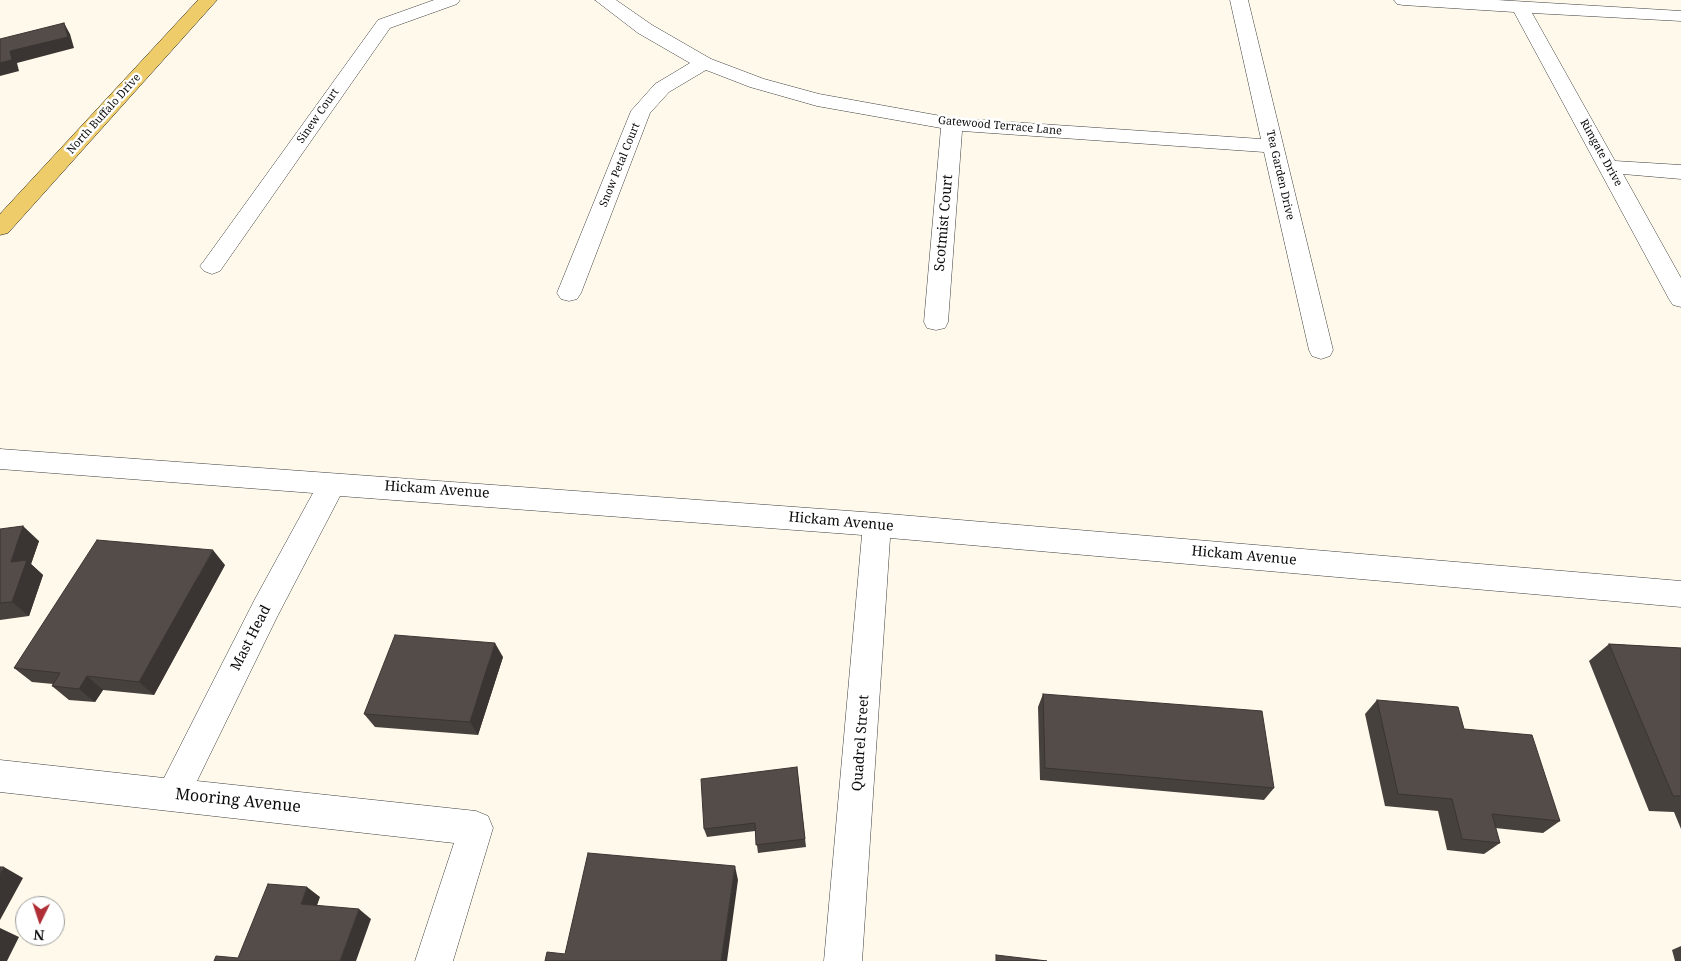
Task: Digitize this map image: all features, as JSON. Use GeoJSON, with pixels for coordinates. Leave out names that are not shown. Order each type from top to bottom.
{"type":"FeatureCollection","features":[{"type":"Feature","properties":{"kind":"main road","name":"North Buffalo Drive"},"geometry":{"type":"LineString","coordinates":[[0,228],[208,0]]}},
{"type":"Feature","properties":{"kind":"street","name":"Sinew Court"},"geometry":{"type":"LineString","coordinates":[[212,266],[384,24],[450,0]]}},
{"type":"Feature","properties":{"kind":"street","name":"Gatewood Terrace Lane"},"geometry":{"type":"LineString","coordinates":[[604,0],[645,29],[704,63],[757,83],[817,100],[952,124],[1274,146]]}},
{"type":"Feature","properties":{"kind":"street","name":"Tea Garden Drive"},"geometry":{"type":"LineString","coordinates":[[1239,0],[1322,350]]}},
{"type":"Feature","properties":{"kind":"street"},"geometry":{"type":"LineString","coordinates":[[1404,0],[1681,16]]}},
{"type":"Feature","properties":{"kind":"street","name":"Rimgate Drive"},"geometry":{"type":"LineString","coordinates":[[1520,7],[1681,299]]}},
{"type":"Feature","properties":{"kind":"street","name":"Snow Petal Court"},"geometry":{"type":"LineString","coordinates":[[569,293],[641,111],[662,88],[704,63]]}},
{"type":"Feature","properties":{"kind":"street","name":"Scotmist Court"},"geometry":{"type":"LineString","coordinates":[[936,322],[952,124]]}},
{"type":"Feature","properties":{"kind":"street"},"geometry":{"type":"LineString","coordinates":[[1608,167],[1681,172]]}},
{"type":"Feature","properties":{"kind":"street","name":"Hickam Avenue"},"geometry":{"type":"LineString","coordinates":[[0,459],[877,525],[1681,594]]}},
{"type":"Feature","properties":{"kind":"street","name":"Mast Head"},"geometry":{"type":"LineString","coordinates":[[173,794],[266,608],[333,483]]}},
{"type":"Feature","properties":{"kind":"street","name":"Quadrel Street"},"geometry":{"type":"LineString","coordinates":[[843,961],[877,525]]}},
{"type":"Feature","properties":{"kind":"street","name":"Mooring Avenue"},"geometry":{"type":"LineString","coordinates":[[0,776],[476,828],[434,961]]}},
{"type":"Feature","properties":{"kind":"building"},"geometry":{"type":"Polygon","coordinates":[[[64,23],[68,37],[10,51],[12,60],[0,63],[0,39],[64,23]]]}},
{"type":"Feature","properties":{"kind":"building"},"geometry":{"type":"Polygon","coordinates":[[[23,526],[11,562],[27,560],[12,602],[0,603],[0,529],[23,526]]]}},
{"type":"Feature","properties":{"kind":"building"},"geometry":{"type":"Polygon","coordinates":[[[97,540],[213,550],[139,682],[87,676],[79,689],[52,686],[60,673],[14,668],[97,540]]]}},
{"type":"Feature","properties":{"kind":"building"},"geometry":{"type":"Polygon","coordinates":[[[395,635],[495,643],[470,722],[364,714],[395,635]]]}},
{"type":"Feature","properties":{"kind":"building"},"geometry":{"type":"Polygon","coordinates":[[[1609,644],[1681,648],[1681,796],[1673,796],[1609,644]]]}},
{"type":"Feature","properties":{"kind":"building"},"geometry":{"type":"Polygon","coordinates":[[[1043,694],[1262,711],[1274,788],[1045,768],[1043,694]]]}},
{"type":"Feature","properties":{"kind":"building"},"geometry":{"type":"Polygon","coordinates":[[[1377,700],[1458,707],[1464,729],[1532,735],[1560,821],[1492,814],[1500,843],[1462,839],[1452,799],[1398,794],[1377,700]]]}},
{"type":"Feature","properties":{"kind":"building"},"geometry":{"type":"Polygon","coordinates":[[[797,767],[805,839],[756,845],[755,823],[704,829],[701,779],[797,767]]]}},
{"type":"Feature","properties":{"kind":"building"},"geometry":{"type":"Polygon","coordinates":[[[588,853],[735,866],[721,961],[545,961],[547,952],[565,954],[588,853]]]}},
{"type":"Feature","properties":{"kind":"building"},"geometry":{"type":"Polygon","coordinates":[[[268,884],[307,887],[301,904],[359,909],[340,961],[214,961],[216,956],[238,958],[268,884]]]}},
{"type":"Feature","properties":{"kind":"building"},"geometry":{"type":"Polygon","coordinates":[[[996,955],[1047,961],[996,961],[996,955]]]}}]}
